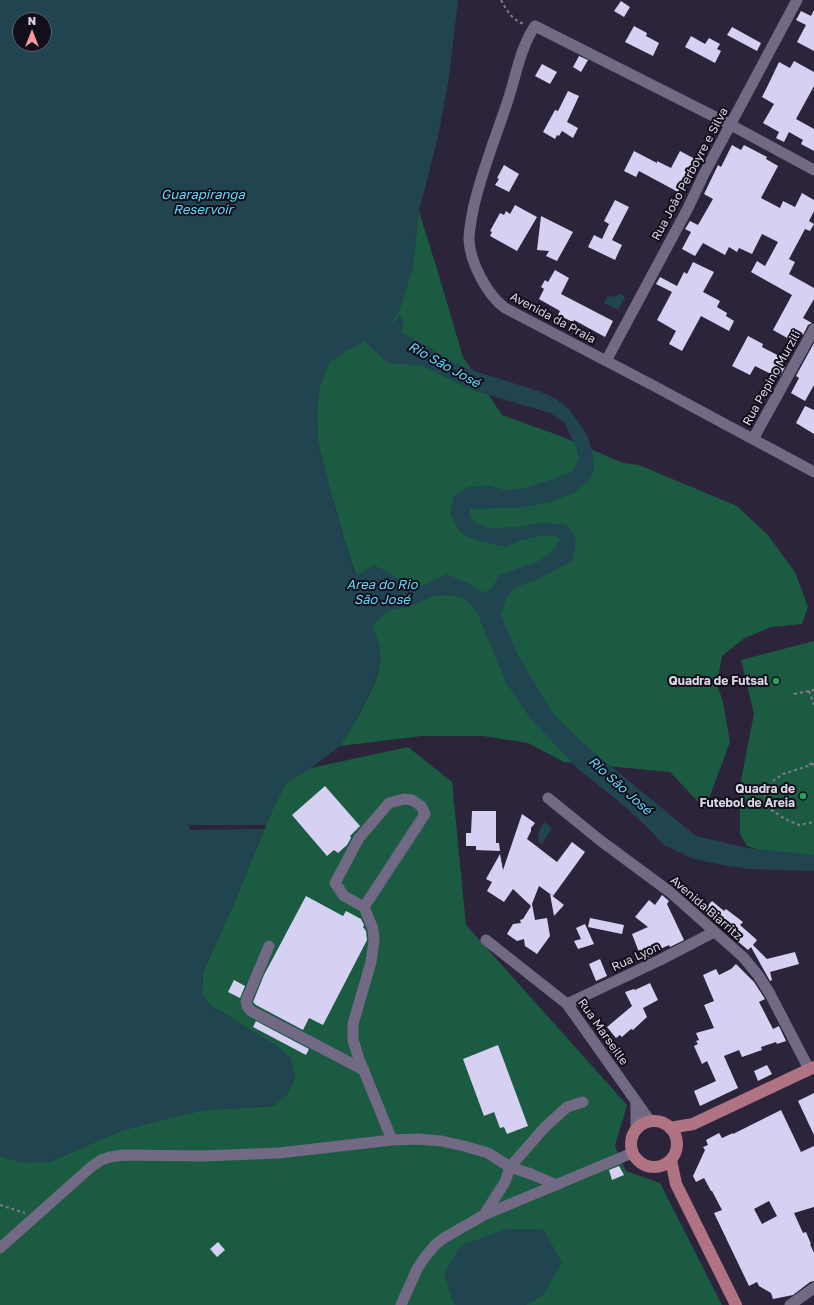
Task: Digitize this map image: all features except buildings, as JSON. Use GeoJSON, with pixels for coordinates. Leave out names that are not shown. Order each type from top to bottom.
{"type":"FeatureCollection","features":[{"type":"Feature","properties":{"kind":"main road"},"geometry":{"type":"LineString","coordinates":[[670,1128],[693,1124],[812,1068]]}},
{"type":"Feature","properties":{"kind":"main road"},"geometry":{"type":"LineString","coordinates":[[650,1121],[657,1121],[670,1128],[676,1140],[676,1147],[675,1154],[666,1164],[655,1167],[644,1165],[634,1156],[630,1145],[632,1137],[642,1124],[650,1121]]}},
{"type":"Feature","properties":{"kind":"main road"},"geometry":{"type":"LineString","coordinates":[[676,1140],[693,1124]]}},
{"type":"Feature","properties":{"kind":"main road"},"geometry":{"type":"LineString","coordinates":[[671,1160],[676,1184],[736,1305]]}},
{"type":"Feature","properties":{"kind":"main road"},"geometry":{"type":"LineString","coordinates":[[655,1167],[676,1184]]}},
{"type":"Feature","properties":{"kind":"street","name":"Rua João Perboyre e Silva"},"geometry":{"type":"LineString","coordinates":[[606,361],[797,0]]}},
{"type":"Feature","properties":{"kind":"street"},"geometry":{"type":"LineString","coordinates":[[535,26],[731,125],[814,170]]}},
{"type":"Feature","properties":{"kind":"street","name":"Avenida da Praia"},"geometry":{"type":"LineString","coordinates":[[535,26],[522,54],[479,184],[470,227],[469,240],[472,256],[478,272],[490,293],[500,304],[814,472]]}},
{"type":"Feature","properties":{"kind":"street","name":"Rua Pepino Murzili"},"geometry":{"type":"LineString","coordinates":[[754,439],[814,329]]}},
{"type":"Feature","properties":{"kind":"street","name":"Avenida Biarritz"},"geometry":{"type":"LineString","coordinates":[[548,798],[601,841],[670,892],[743,957],[758,975],[774,1000],[812,1068]]}},
{"type":"Feature","properties":{"kind":"street"},"geometry":{"type":"LineString","coordinates":[[364,907],[425,814],[421,806],[412,800],[404,799],[389,803],[360,838],[335,883],[344,896],[364,907],[373,929],[373,950],[371,962],[353,1024],[353,1040],[392,1140]]}},
{"type":"Feature","properties":{"kind":"street","name":"Rua Lyon"},"geometry":{"type":"LineString","coordinates":[[567,1004],[660,960],[714,932]]}},
{"type":"Feature","properties":{"kind":"street","name":"Rua Marseille"},"geometry":{"type":"LineString","coordinates":[[486,940],[567,1004],[650,1121]]}},
{"type":"Feature","properties":{"kind":"street"},"geometry":{"type":"LineString","coordinates":[[269,946],[246,1001],[247,1006],[251,1011],[364,1070]]}},
{"type":"Feature","properties":{"kind":"street"},"geometry":{"type":"LineString","coordinates":[[484,1215],[505,1182],[510,1167],[545,1127],[567,1107],[583,1102]]}},
{"type":"Feature","properties":{"kind":"street"},"geometry":{"type":"LineString","coordinates":[[636,1102],[636,1130]]}},
{"type":"Feature","properties":{"kind":"street"},"geometry":{"type":"LineString","coordinates":[[0,1248],[91,1167],[101,1160],[124,1155],[203,1156],[279,1153],[392,1140],[418,1139],[441,1141],[488,1153],[510,1167],[557,1185]]}},
{"type":"Feature","properties":{"kind":"street"},"geometry":{"type":"LineString","coordinates":[[401,1305],[417,1269],[435,1245],[444,1238],[484,1215],[602,1167],[618,1158],[634,1156]]}},
{"type":"Feature","properties":{"kind":"street"},"geometry":{"type":"LineString","coordinates":[[790,1305],[814,1288]]}},
{"type":"Feature","properties":{"kind":"path"},"geometry":{"type":"LineString","coordinates":[[501,0],[512,17],[518,22],[535,26]]}},
{"type":"Feature","properties":{"kind":"path"},"geometry":{"type":"LineString","coordinates":[[794,694],[814,690]]}},
{"type":"Feature","properties":{"kind":"path"},"geometry":{"type":"LineString","coordinates":[[809,691],[814,705]]}},
{"type":"Feature","properties":{"kind":"path"},"geometry":{"type":"LineString","coordinates":[[814,763],[783,774],[774,780],[764,794],[770,809],[785,819],[799,825],[814,822]]}},
{"type":"Feature","properties":{"kind":"path"},"geometry":{"type":"LineString","coordinates":[[0,1205],[36,1216]]}},
{"type":"Feature","properties":{"kind":"green space"},"geometry":{"type":"Polygon","coordinates":[[[419,211],[463,357],[502,415],[558,435],[623,463],[639,465],[737,506],[767,534],[795,572],[808,607],[802,624],[771,627],[743,639],[722,656],[717,684],[723,702],[730,742],[705,809],[670,772],[564,762],[528,743],[483,736],[422,736],[340,746],[373,687],[379,668],[380,649],[343,535],[318,441],[317,414],[319,389],[329,362],[346,351],[412,271],[419,211]]]}},
{"type":"Feature","properties":{"kind":"green space"},"geometry":{"type":"Polygon","coordinates":[[[814,641],[814,859],[766,852],[747,846],[740,834],[740,785],[754,714],[741,660],[814,641]]]}},
{"type":"Feature","properties":{"kind":"green space"},"geometry":{"type":"Polygon","coordinates":[[[408,747],[452,782],[466,925],[627,1105],[615,1146],[626,1171],[660,1183],[722,1305],[0,1305],[0,1156],[7,1159],[50,1162],[120,1131],[204,1110],[274,1106],[288,1093],[295,1078],[277,1046],[210,1005],[202,993],[203,972],[235,901],[274,806],[287,782],[311,768],[408,747]]]}},
{"type":"Feature","properties":{"kind":"water","name":"Guarapiranga Reservoir"},"geometry":{"type":"Polygon","coordinates":[[[0,0],[458,0],[449,77],[438,137],[419,211],[412,271],[400,310],[386,331],[400,314],[404,323],[401,332],[455,363],[538,391],[556,399],[569,409],[588,436],[593,456],[594,469],[589,480],[574,493],[551,502],[518,508],[470,509],[470,517],[475,523],[489,528],[518,527],[539,523],[565,524],[575,537],[576,545],[572,561],[536,580],[516,587],[506,599],[501,615],[518,655],[554,715],[591,750],[696,836],[748,848],[814,855],[814,871],[750,869],[728,866],[694,859],[664,845],[623,805],[577,768],[529,717],[505,681],[478,615],[471,605],[462,597],[449,595],[434,596],[409,607],[390,610],[373,625],[380,649],[379,669],[371,691],[340,746],[311,768],[287,782],[274,806],[235,901],[203,972],[202,993],[210,1005],[277,1046],[291,1058],[295,1078],[288,1093],[274,1106],[204,1110],[120,1131],[50,1162],[25,1163],[0,1156],[0,0]],[[385,332],[346,351],[329,362],[319,389],[317,414],[318,441],[335,509],[356,577],[373,565],[389,572],[406,586],[420,587],[446,574],[464,581],[484,593],[492,588],[499,575],[534,563],[549,554],[555,548],[560,539],[555,536],[541,536],[521,540],[506,547],[474,540],[460,532],[450,515],[453,497],[468,487],[486,485],[506,490],[520,489],[545,482],[571,472],[579,459],[576,447],[564,422],[550,413],[472,390],[422,366],[387,363],[365,342],[385,332]]]}},
{"type":"Feature","properties":{"kind":"water"},"geometry":{"type":"Polygon","coordinates":[[[621,294],[625,297],[618,310],[604,303],[608,296],[613,297],[621,294]]]}},
{"type":"Feature","properties":{"kind":"water"},"geometry":{"type":"Polygon","coordinates":[[[544,822],[552,828],[542,844],[539,842],[538,834],[544,822]]]}},
{"type":"Feature","properties":{"kind":"water"},"geometry":{"type":"Polygon","coordinates":[[[506,1229],[543,1229],[562,1262],[544,1294],[526,1305],[456,1305],[452,1300],[444,1273],[462,1245],[506,1229]]]}},
{"type":"Feature","properties":{"kind":"pier"},"geometry":{"type":"Polygon","coordinates":[[[189,825],[266,825],[265,829],[189,830],[189,825]]]}},
{"type":"Feature","properties":{"kind":"place","name":"Quadra de Futsal"},"geometry":{"type":"Point","coordinates":[776,681]}},
{"type":"Feature","properties":{"kind":"place","name":"Quadra de Futebol de Areia"},"geometry":{"type":"Point","coordinates":[803,796]}},
{"type":"Feature","properties":{"kind":"water label","name":"Rio São José"},"geometry":{"type":"Point","coordinates":[444,365]}},
{"type":"Feature","properties":{"kind":"water label","name":"Area do Rio São José"},"geometry":{"type":"Point","coordinates":[382,592]}},
{"type":"Feature","properties":{"kind":"water label","name":"Rio São José"},"geometry":{"type":"Point","coordinates":[620,786]}}]}
